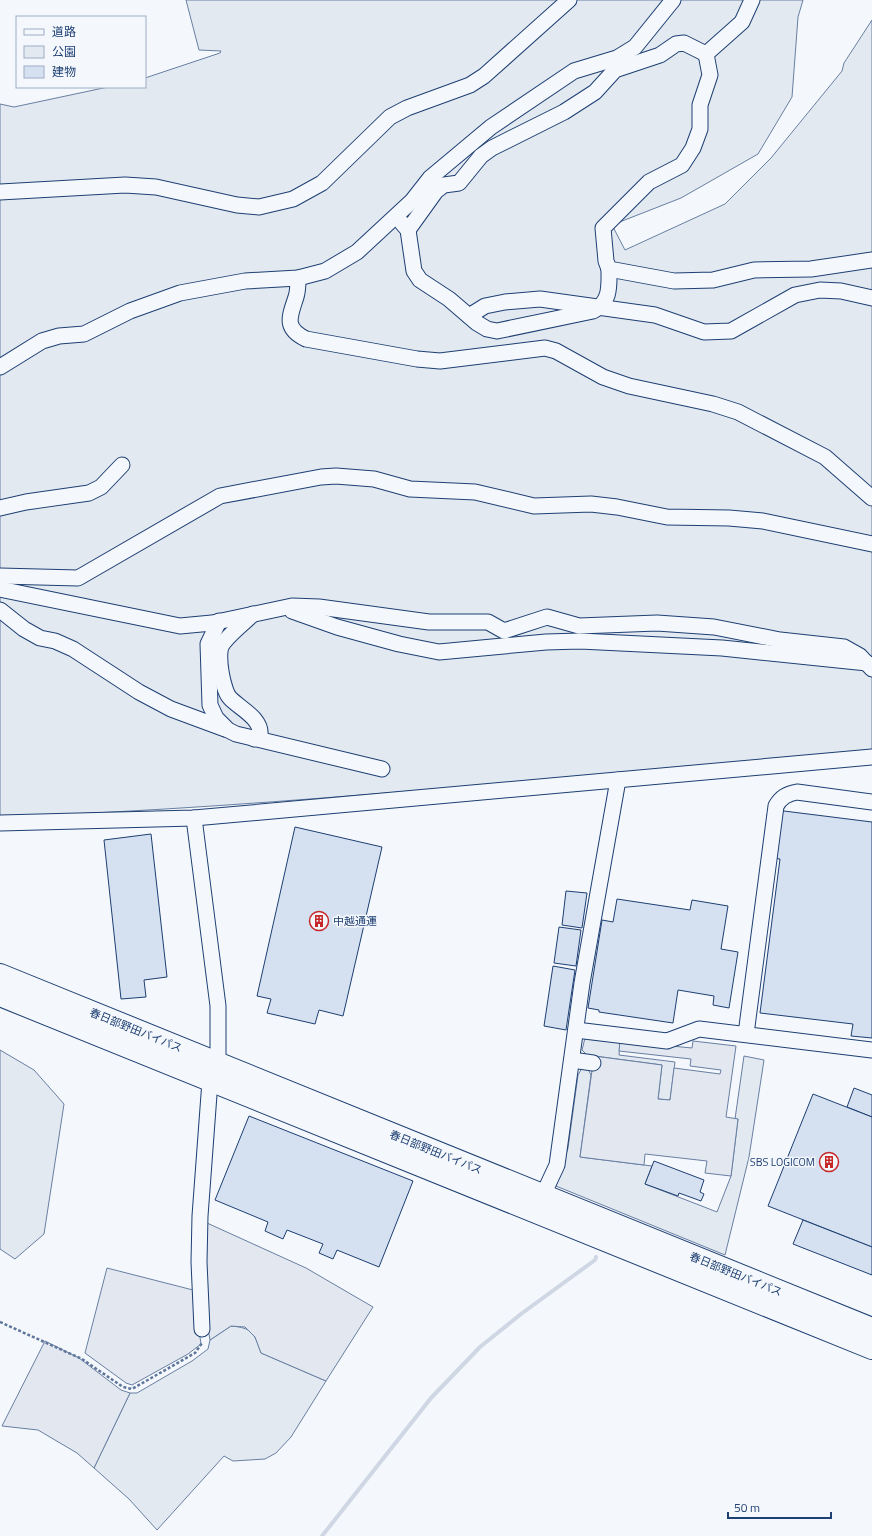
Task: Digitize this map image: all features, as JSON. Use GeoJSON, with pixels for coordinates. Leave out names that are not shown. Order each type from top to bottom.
{"type":"FeatureCollection","features":[{"type":"Feature","properties":{"kind":"highway","name":"春日部野田バイパス"},"geometry":{"type":"LineString","coordinates":[[0,975],[214,1072],[872,1348]]}},
{"type":"Feature","properties":{"kind":"highway","name":"春日部野田バイパス"},"geometry":{"type":"LineString","coordinates":[[0,995],[214,1072],[543,1195],[872,1329]]}},
{"type":"Feature","properties":{"kind":"street"},"geometry":{"type":"LineString","coordinates":[[0,192],[125,185],[156,187],[237,204],[259,207],[293,199],[322,183],[390,117],[407,108],[470,85],[484,76],[569,0]]}},
{"type":"Feature","properties":{"kind":"street"},"geometry":{"type":"LineString","coordinates":[[0,367],[42,341],[59,336],[84,334],[130,311],[180,293],[245,280],[298,278],[325,271],[338,264],[357,252],[412,201],[430,178],[443,166],[462,153],[491,127],[552,85],[574,72],[616,58],[635,47],[673,0]]}},
{"type":"Feature","properties":{"kind":"street"},"geometry":{"type":"LineString","coordinates":[[706,54],[742,22],[752,0]]}},
{"type":"Feature","properties":{"kind":"street"},"geometry":{"type":"LineString","coordinates":[[408,228],[436,191],[444,185],[459,183],[481,156],[492,148],[564,112],[595,92],[616,70],[660,55],[676,44],[684,44],[706,54]]}},
{"type":"Feature","properties":{"kind":"street"},"geometry":{"type":"LineString","coordinates":[[412,201],[408,228],[414,271],[420,280],[449,299],[487,329],[497,331],[593,311],[602,306],[608,295],[609,269],[606,261],[603,228],[649,182],[682,165],[694,148],[700,129],[700,105],[710,75],[706,54]]}},
{"type":"Feature","properties":{"kind":"street"},"geometry":{"type":"LineString","coordinates":[[389,222],[399,222],[408,228]]}},
{"type":"Feature","properties":{"kind":"street"},"geometry":{"type":"LineString","coordinates":[[609,269],[674,281],[713,280],[754,270],[811,269],[872,260]]}},
{"type":"Feature","properties":{"kind":"street"},"geometry":{"type":"LineString","coordinates":[[298,278],[297,295],[290,312],[290,321],[292,329],[299,336],[306,339],[417,359],[440,361],[545,348],[556,351],[603,377],[629,386],[713,404],[738,412],[825,457],[872,498]]}},
{"type":"Feature","properties":{"kind":"street"},"geometry":{"type":"LineString","coordinates":[[469,316],[484,306],[505,302],[540,299],[602,306],[655,315],[704,332],[731,331],[795,295],[820,290],[841,291],[872,298]]}},
{"type":"Feature","properties":{"kind":"street"},"geometry":{"type":"LineString","coordinates":[[0,508],[26,502],[89,493],[100,487],[122,465]]}},
{"type":"Feature","properties":{"kind":"street"},"geometry":{"type":"LineString","coordinates":[[0,576],[78,578],[220,496],[321,477],[336,476],[374,479],[410,489],[475,492],[534,506],[591,504],[617,506],[668,517],[728,518],[763,521],[872,544]]}},
{"type":"Feature","properties":{"kind":"street"},"geometry":{"type":"LineString","coordinates":[[17,577],[7,591],[180,626],[219,621],[292,606],[319,607],[429,622],[488,622],[504,631],[547,617],[579,626],[656,623],[714,627],[780,640],[844,647],[860,656],[869,666]]}},
{"type":"Feature","properties":{"kind":"street"},"geometry":{"type":"LineString","coordinates":[[282,608],[352,631],[399,644],[439,652],[546,642],[580,641],[722,648],[869,666]]}},
{"type":"Feature","properties":{"kind":"street"},"geometry":{"type":"LineString","coordinates":[[0,610],[24,629],[40,638],[55,641],[73,649],[171,709],[254,739],[382,769]]}},
{"type":"Feature","properties":{"kind":"street"},"geometry":{"type":"LineString","coordinates":[[253,614],[221,645],[219,663],[228,697],[252,716],[261,730],[260,735],[254,739]]}},
{"type":"Feature","properties":{"kind":"street"},"geometry":{"type":"LineString","coordinates":[[219,621],[208,644],[210,705],[216,718],[228,730]]}},
{"type":"Feature","properties":{"kind":"street"},"geometry":{"type":"LineString","coordinates":[[0,823],[194,818],[872,757]]}},
{"type":"Feature","properties":{"kind":"street"},"geometry":{"type":"LineString","coordinates":[[543,1195],[557,1165],[582,983],[618,780]]}},
{"type":"Feature","properties":{"kind":"street"},"geometry":{"type":"LineString","coordinates":[[746,1034],[776,806],[780,800],[789,794],[797,792],[872,802]]}},
{"type":"Feature","properties":{"kind":"street"},"geometry":{"type":"LineString","coordinates":[[194,818],[218,1006],[214,1072],[200,1216],[199,1262],[202,1329]]}},
{"type":"Feature","properties":{"kind":"street"},"geometry":{"type":"LineString","coordinates":[[576,1030],[667,1041],[699,1029],[872,1050]]}},
{"type":"Feature","properties":{"kind":"street"},"geometry":{"type":"LineString","coordinates":[[572,1060],[593,1063]]}},
{"type":"Feature","properties":{"kind":"path"},"geometry":{"type":"LineString","coordinates":[[0,1322],[82,1359],[123,1387],[132,1389],[195,1353],[202,1344],[202,1329]]}},
{"type":"Feature","properties":{"kind":"green space"},"geometry":{"type":"Polygon","coordinates":[[[186,0],[803,0],[798,17],[792,97],[758,154],[681,198],[612,225],[625,250],[725,204],[771,158],[842,71],[844,63],[872,20],[872,754],[218,806],[0,817],[0,104],[14,107],[103,88],[146,88],[146,78],[220,53],[221,51],[199,50],[186,0]]]}},
{"type":"Feature","properties":{"kind":"green space"},"geometry":{"type":"Polygon","coordinates":[[[585,1038],[620,1041],[619,1055],[675,1062],[670,1100],[658,1099],[662,1065],[587,1055],[582,1050],[585,1038]]]}},
{"type":"Feature","properties":{"kind":"green space"},"geometry":{"type":"Polygon","coordinates":[[[0,1050],[34,1070],[64,1104],[44,1234],[15,1259],[0,1249],[0,1050]]]}},
{"type":"Feature","properties":{"kind":"green space"},"geometry":{"type":"Polygon","coordinates":[[[744,1056],[764,1060],[749,1157],[725,1255],[556,1186],[568,1148],[578,1075],[582,1068],[588,1069],[591,1075],[580,1157],[652,1166],[645,1184],[717,1212],[731,1176],[738,1119],[735,1119],[744,1056]]]}},
{"type":"Feature","properties":{"kind":"green space"},"geometry":{"type":"Polygon","coordinates":[[[231,1326],[244,1328],[252,1333],[261,1353],[326,1381],[291,1437],[276,1453],[265,1459],[233,1461],[224,1456],[157,1530],[129,1499],[94,1468],[130,1393],[137,1393],[192,1361],[208,1349],[210,1340],[231,1326]]]}},
{"type":"Feature","properties":{"kind":"shaded area"},"geometry":{"type":"Polygon","coordinates":[[[620,1041],[692,1048],[693,1041],[736,1046],[726,1117],[738,1119],[731,1176],[705,1173],[707,1161],[645,1154],[644,1165],[580,1157],[594,1056],[662,1065],[658,1099],[670,1100],[674,1068],[720,1074],[721,1070],[690,1066],[691,1059],[619,1051],[620,1041]]]}},
{"type":"Feature","properties":{"kind":"shaded area"},"geometry":{"type":"Polygon","coordinates":[[[207,1223],[306,1268],[373,1307],[326,1381],[261,1353],[255,1337],[245,1327],[231,1326],[210,1340],[202,1292],[207,1223]]]}},
{"type":"Feature","properties":{"kind":"shaded area"},"geometry":{"type":"Polygon","coordinates":[[[107,1268],[193,1290],[201,1344],[188,1354],[132,1385],[126,1383],[85,1353],[107,1268]]]}},
{"type":"Feature","properties":{"kind":"shaded area"},"geometry":{"type":"Polygon","coordinates":[[[45,1341],[79,1358],[121,1390],[130,1393],[94,1468],[77,1453],[38,1430],[2,1426],[45,1341]]]}},
{"type":"Feature","properties":{"kind":"building"},"geometry":{"type":"Polygon","coordinates":[[[768,809],[872,822],[872,1038],[851,1036],[853,1024],[760,1013],[780,859],[762,857],[768,809]]]}},
{"type":"Feature","properties":{"kind":"building","name":"中越通運"},"geometry":{"type":"Polygon","coordinates":[[[295,827],[382,847],[343,1016],[319,1010],[315,1024],[267,1013],[271,999],[257,996],[295,827]]]}},
{"type":"Feature","properties":{"kind":"building"},"geometry":{"type":"Polygon","coordinates":[[[151,834],[167,977],[144,980],[146,997],[121,999],[104,840],[151,834]]]}},
{"type":"Feature","properties":{"kind":"building"},"geometry":{"type":"Polygon","coordinates":[[[566,891],[587,893],[582,928],[562,925],[566,891]]]}},
{"type":"Feature","properties":{"kind":"building"},"geometry":{"type":"Polygon","coordinates":[[[617,899],[690,910],[692,900],[728,906],[721,949],[738,952],[729,1008],[713,1005],[714,996],[678,990],[673,1023],[599,1012],[599,1010],[588,1008],[602,920],[613,922],[617,899]]]}},
{"type":"Feature","properties":{"kind":"building"},"geometry":{"type":"Polygon","coordinates":[[[559,927],[581,930],[576,966],[554,963],[559,927]]]}},
{"type":"Feature","properties":{"kind":"building"},"geometry":{"type":"Polygon","coordinates":[[[553,966],[575,970],[566,1030],[544,1026],[553,966]]]}},
{"type":"Feature","properties":{"kind":"building"},"geometry":{"type":"Polygon","coordinates":[[[854,1088],[872,1095],[872,1117],[847,1107],[854,1088]]]}},
{"type":"Feature","properties":{"kind":"building","name":"SBS LOGICOM"},"geometry":{"type":"Polygon","coordinates":[[[813,1094],[872,1117],[872,1247],[768,1206],[813,1094]]]}},
{"type":"Feature","properties":{"kind":"building"},"geometry":{"type":"Polygon","coordinates":[[[249,1116],[413,1181],[379,1267],[337,1250],[333,1259],[319,1253],[323,1244],[287,1230],[283,1239],[265,1231],[268,1222],[215,1200],[249,1116]]]}},
{"type":"Feature","properties":{"kind":"building"},"geometry":{"type":"Polygon","coordinates":[[[654,1161],[704,1180],[700,1192],[704,1194],[701,1201],[679,1193],[678,1196],[645,1184],[654,1161]]]}},
{"type":"Feature","properties":{"kind":"building"},"geometry":{"type":"Polygon","coordinates":[[[803,1220],[872,1247],[872,1275],[793,1244],[803,1220]]]}},
{"type":"Feature","properties":{"kind":"waterway"},"geometry":{"type":"LineString","coordinates":[[322,1536],[431,1398],[480,1347],[521,1314],[595,1260],[596,1257]]}},
{"type":"Feature","properties":{"kind":"place","name":"中越通運"},"geometry":{"type":"Point","coordinates":[319,921]}},
{"type":"Feature","properties":{"kind":"place","name":"SBS LOGICOM"},"geometry":{"type":"Point","coordinates":[829,1162]}}]}
